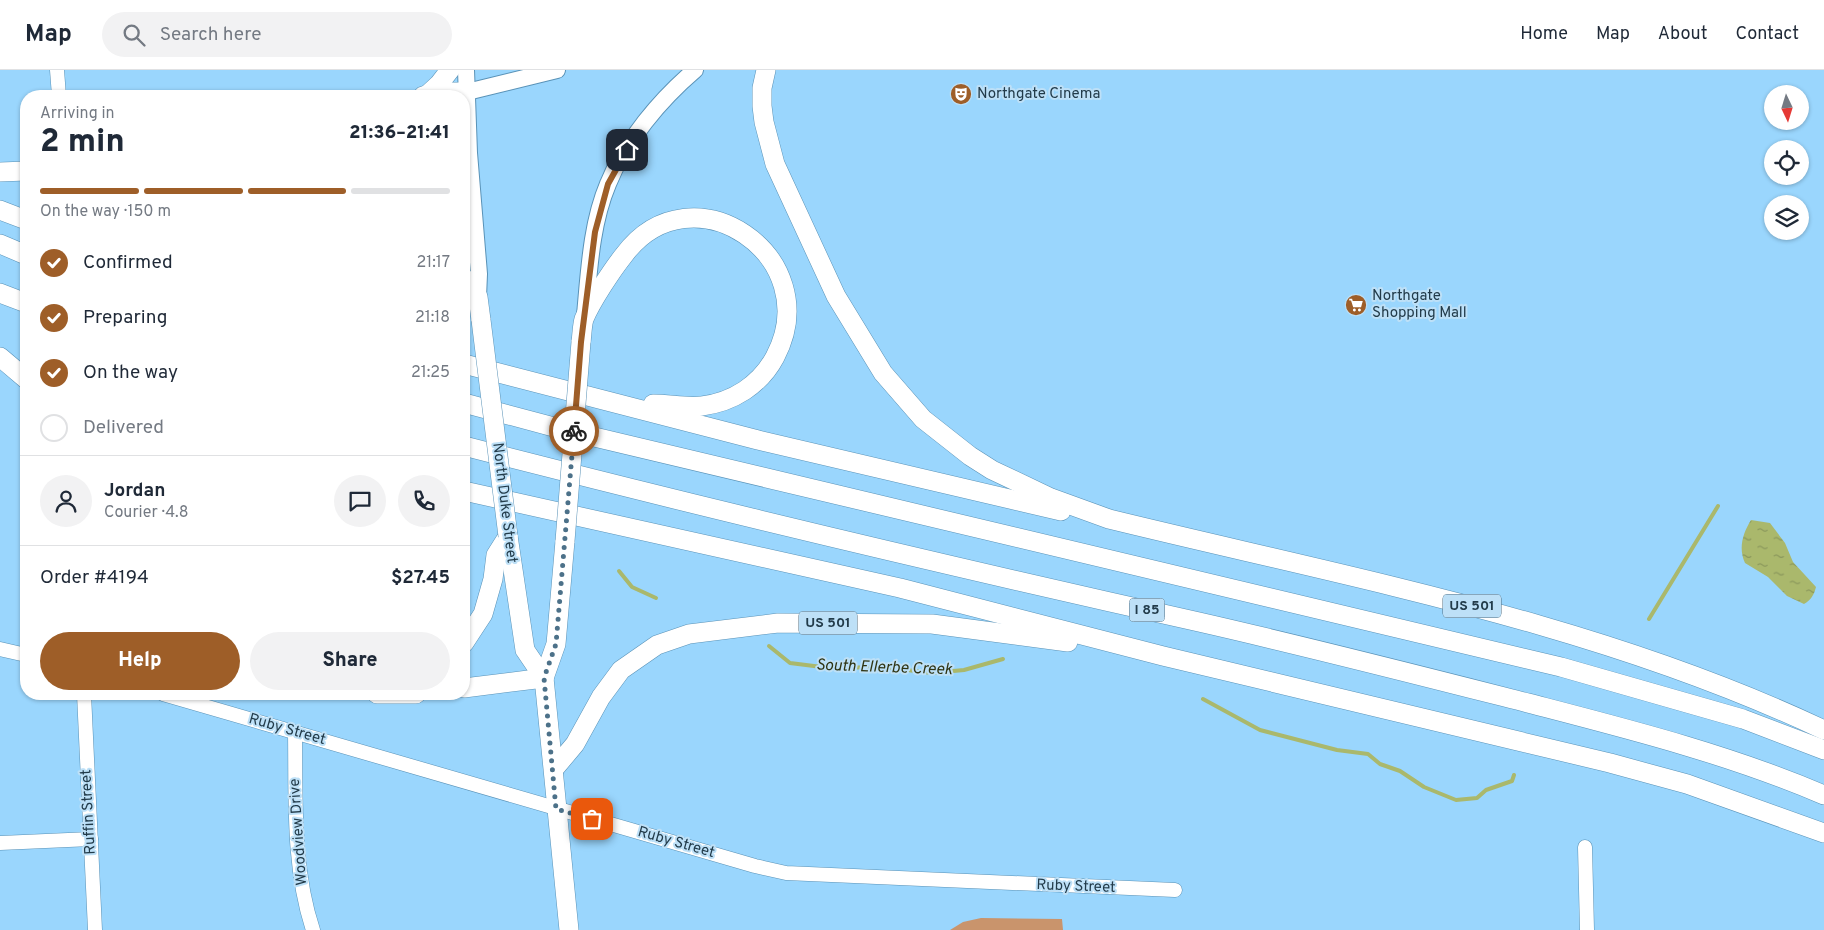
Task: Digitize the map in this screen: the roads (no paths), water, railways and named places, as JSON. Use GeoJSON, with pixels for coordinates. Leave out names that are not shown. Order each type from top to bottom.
{"type":"FeatureCollection","features":[{"type":"Feature","properties":{"kind":"highway"},"geometry":{"type":"LineString","coordinates":[[432,90],[450,70]]}},
{"type":"Feature","properties":{"kind":"highway"},"geometry":{"type":"LineString","coordinates":[[766,70],[762,88],[762,106],[764,122],[775,164],[836,296],[883,373],[923,419],[970,456],[992,470],[1051,498],[1109,519]]}},
{"type":"Feature","properties":{"kind":"highway"},"geometry":{"type":"LineString","coordinates":[[0,172],[20,171]]}},
{"type":"Feature","properties":{"kind":"highway"},"geometry":{"type":"LineString","coordinates":[[0,210],[20,218]]}},
{"type":"Feature","properties":{"kind":"highway"},"geometry":{"type":"LineString","coordinates":[[470,687],[544,678],[556,644],[584,320],[618,262],[631,245],[662,224],[693,218],[725,224],[749,237],[772,259],[786,294],[788,313],[784,333],[769,368],[744,391],[721,401],[696,406],[655,404],[632,406]]}},
{"type":"Feature","properties":{"kind":"highway"},"geometry":{"type":"LineString","coordinates":[[0,244],[20,252]]}},
{"type":"Feature","properties":{"kind":"highway"},"geometry":{"type":"LineString","coordinates":[[470,286],[478,297]]}},
{"type":"Feature","properties":{"kind":"highway"},"geometry":{"type":"LineString","coordinates":[[0,293],[20,301]]}},
{"type":"Feature","properties":{"kind":"highway","name":"North Duke Street"},"geometry":{"type":"LineString","coordinates":[[478,297],[508,536],[525,650],[544,678],[569,930]]}},
{"type":"Feature","properties":{"kind":"highway"},"geometry":{"type":"LineString","coordinates":[[0,357],[20,374]]}},
{"type":"Feature","properties":{"kind":"highway","name":"US 501"},"geometry":{"type":"LineString","coordinates":[[470,366],[758,440],[1088,517],[1109,519],[1541,625],[1666,666],[1738,693],[1824,730]]}},
{"type":"Feature","properties":{"kind":"highway"},"geometry":{"type":"LineString","coordinates":[[470,405],[584,434],[1561,667],[1743,719],[1824,750]]}},
{"type":"Feature","properties":{"kind":"highway","name":"I 85"},"geometry":{"type":"LineString","coordinates":[[470,448],[656,496],[923,560],[1314,648],[1641,732],[1734,760],[1824,795]]}},
{"type":"Feature","properties":{"kind":"highway"},"geometry":{"type":"LineString","coordinates":[[470,492],[900,588],[1163,656]]}},
{"type":"Feature","properties":{"kind":"highway"},"geometry":{"type":"LineString","coordinates":[[470,634],[483,614],[493,579],[496,555],[508,536]]}},
{"type":"Feature","properties":{"kind":"highway","name":"US 501"},"geometry":{"type":"LineString","coordinates":[[554,769],[575,744],[601,697],[621,670],[657,645],[689,634],[778,623],[932,624],[1163,656],[1610,763],[1687,784],[1824,833]]}},
{"type":"Feature","properties":{"kind":"main road","name":"North Duke Street"},"geometry":{"type":"LineString","coordinates":[[466,70],[467,90]]}},
{"type":"Feature","properties":{"kind":"main road"},"geometry":{"type":"LineString","coordinates":[[470,91],[557,70]]}},
{"type":"Feature","properties":{"kind":"main road"},"geometry":{"type":"LineString","coordinates":[[584,320],[595,232],[608,184],[634,139],[660,106],[696,70]]}},
{"type":"Feature","properties":{"kind":"main road","name":"North Duke Street"},"geometry":{"type":"LineString","coordinates":[[470,165],[479,274],[478,297]]}},
{"type":"Feature","properties":{"kind":"street"},"geometry":{"type":"LineString","coordinates":[[57,70],[58,90]]}},
{"type":"Feature","properties":{"kind":"street"},"geometry":{"type":"LineString","coordinates":[[0,649],[20,654]]}},
{"type":"Feature","properties":{"kind":"street","name":"Ruffin Street"},"geometry":{"type":"LineString","coordinates":[[84,700],[95,930]]}},
{"type":"Feature","properties":{"kind":"street","name":"Ruby Street"},"geometry":{"type":"LineString","coordinates":[[184,700],[556,809],[755,866],[786,873],[1176,890]]}},
{"type":"Feature","properties":{"kind":"street","name":"Woodview Drive"},"geometry":{"type":"LineString","coordinates":[[295,732],[300,864],[306,906],[313,930]]}},
{"type":"Feature","properties":{"kind":"street"},"geometry":{"type":"LineString","coordinates":[[0,843],[91,839]]}},
{"type":"Feature","properties":{"kind":"street"},"geometry":{"type":"LineString","coordinates":[[1585,847],[1587,930]]}},
{"type":"Feature","properties":{"kind":"water"},"geometry":{"type":"Polygon","coordinates":[[[1751,520],[1770,523],[1785,543],[1793,562],[1816,587],[1812,597],[1804,604],[1787,596],[1768,577],[1745,563],[1742,541],[1751,520]]]}},
{"type":"Feature","properties":{"kind":"waterway","name":"South Ellerbe Creek"},"geometry":{"type":"LineString","coordinates":[[1649,619],[1718,506]]}},
{"type":"Feature","properties":{"kind":"waterway","name":"South Ellerbe Creek"},"geometry":{"type":"LineString","coordinates":[[619,571],[632,587],[656,598]]}},
{"type":"Feature","properties":{"kind":"waterway","name":"South Ellerbe Creek"},"geometry":{"type":"LineString","coordinates":[[769,646],[790,663],[830,668],[882,667],[932,673],[964,670],[1003,659]]}},
{"type":"Feature","properties":{"kind":"waterway","name":"South Ellerbe Creek"},"geometry":{"type":"LineString","coordinates":[[1203,699],[1260,730],[1337,750],[1368,754],[1380,764],[1400,771],[1424,787],[1456,800],[1477,798],[1486,790],[1512,781],[1514,775]]}},
{"type":"Feature","properties":{"kind":"place","name":"Northgate Cinema"},"geometry":{"type":"Point","coordinates":[961,94]}},
{"type":"Feature","properties":{"kind":"place","name":"Northgate Shopping Mall"},"geometry":{"type":"Point","coordinates":[1356,305]}}]}
